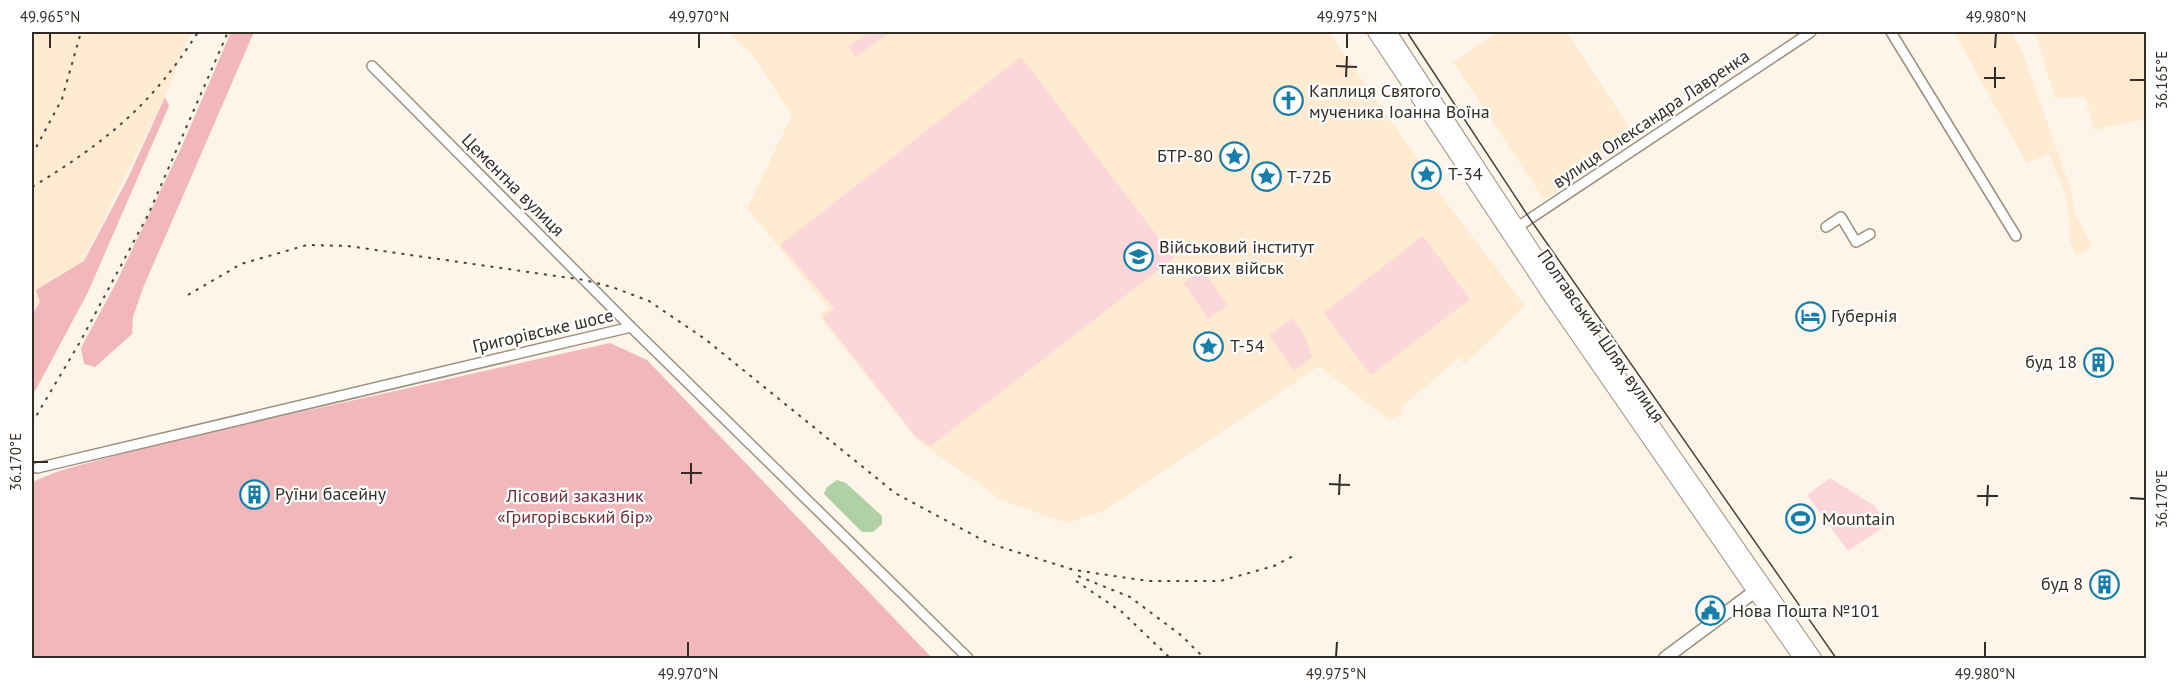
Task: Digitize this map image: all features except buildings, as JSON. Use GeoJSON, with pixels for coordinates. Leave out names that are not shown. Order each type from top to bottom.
{"type":"FeatureCollection","features":[{"type":"Feature","properties":{"kind":"main road","name":"Полтавський Шлях вулиця"},"geometry":{"type":"LineString","coordinates":[[1375,32],[1759,588],[1801,658]]}},
{"type":"Feature","properties":{"kind":"main road","name":"Полтавський Шлях вулиця"},"geometry":{"type":"LineString","coordinates":[[1389,32],[1513,230]]}},
{"type":"Feature","properties":{"kind":"main road","name":"Полтавський Шлях вулиця"},"geometry":{"type":"LineString","coordinates":[[1759,588],[1814,658]]}},
{"type":"Feature","properties":{"kind":"street","name":"вулиця Олександра Лавренка"},"geometry":{"type":"LineString","coordinates":[[1513,230],[1811,32]]}},
{"type":"Feature","properties":{"kind":"street"},"geometry":{"type":"LineString","coordinates":[[1891,32],[2016,236]]}},
{"type":"Feature","properties":{"kind":"street","name":"Цементна вулиця"},"geometry":{"type":"LineString","coordinates":[[372,66],[631,327]]}},
{"type":"Feature","properties":{"kind":"street"},"geometry":{"type":"LineString","coordinates":[[1827,227],[1841,217],[1856,242],[1870,234]]}},
{"type":"Feature","properties":{"kind":"street","name":"Григорівське шосе"},"geometry":{"type":"LineString","coordinates":[[38,468],[631,327],[968,658]]}},
{"type":"Feature","properties":{"kind":"street"},"geometry":{"type":"LineString","coordinates":[[1665,658],[1759,588]]}},
{"type":"Feature","properties":{"kind":"shaded area"},"geometry":{"type":"Polygon","coordinates":[[[32,32],[191,32],[165,97],[83,261],[32,320],[32,32]]]}},
{"type":"Feature","properties":{"kind":"shaded area","name":"Військовий інститут танкових військ"},"geometry":{"type":"Polygon","coordinates":[[[734,32],[1329,32],[1420,162],[1412,169],[1428,190],[1434,186],[1525,306],[1464,364],[1459,357],[1400,409],[1404,414],[1389,420],[1319,366],[1104,511],[1067,523],[1001,500],[916,439],[819,316],[828,308],[747,208],[792,116],[752,54],[732,36],[734,32]]]}},
{"type":"Feature","properties":{"kind":"shaded area"},"geometry":{"type":"Polygon","coordinates":[[[870,32],[891,32],[855,57],[848,47],[870,32]]]}},
{"type":"Feature","properties":{"kind":"shaded area"},"geometry":{"type":"Polygon","coordinates":[[[1498,32],[1567,32],[1636,138],[1544,200],[1453,62],[1498,32]]]}},
{"type":"Feature","properties":{"kind":"shaded area"},"geometry":{"type":"Polygon","coordinates":[[[1954,32],[2012,32],[2022,51],[2072,193],[2074,212],[2092,246],[2076,256],[2070,241],[2070,221],[2064,190],[2048,153],[2027,164],[1954,32]]]}},
{"type":"Feature","properties":{"kind":"shaded area"},"geometry":{"type":"Polygon","coordinates":[[[2035,32],[2146,32],[2146,119],[2094,130],[2085,97],[2055,98],[2035,32]]]}},
{"type":"Feature","properties":{"kind":"shaded area"},"geometry":{"type":"Polygon","coordinates":[[[1021,57],[1174,258],[931,446],[917,438],[823,318],[834,308],[780,245],[1021,57]]]}},
{"type":"Feature","properties":{"kind":"shaded area"},"geometry":{"type":"Polygon","coordinates":[[[1423,236],[1470,299],[1371,375],[1323,313],[1423,236]]]}},
{"type":"Feature","properties":{"kind":"shaded area"},"geometry":{"type":"Polygon","coordinates":[[[1202,269],[1228,305],[1209,319],[1183,283],[1202,269]]]}},
{"type":"Feature","properties":{"kind":"shaded area"},"geometry":{"type":"Polygon","coordinates":[[[1293,318],[1306,338],[1312,357],[1294,371],[1269,335],[1293,318]]]}},
{"type":"Feature","properties":{"kind":"shaded area"},"geometry":{"type":"Polygon","coordinates":[[[1830,478],[1875,506],[1887,525],[1848,551],[1807,495],[1830,478]]]}},
{"type":"Feature","properties":{"kind":"shaded area"},"geometry":{"type":"Polygon","coordinates":[[[837,480],[846,483],[882,516],[882,524],[873,532],[862,532],[824,494],[827,487],[837,480]]]}},
{"type":"Feature","properties":{"kind":"green space"},"geometry":{"type":"Polygon","coordinates":[[[231,32],[254,32],[143,288],[133,317],[132,334],[95,367],[84,364],[81,348],[117,281],[182,146],[231,32]]]}},
{"type":"Feature","properties":{"kind":"green space"},"geometry":{"type":"Polygon","coordinates":[[[165,97],[169,106],[88,292],[32,397],[32,315],[40,302],[36,290],[84,261],[128,178],[165,97]]]}},
{"type":"Feature","properties":{"kind":"green space","name":"Лісовий заказник «Григорівський бір»"},"geometry":{"type":"Polygon","coordinates":[[[610,343],[647,360],[932,658],[32,658],[32,482],[59,471],[149,446],[610,343]]]}},
{"type":"Feature","properties":{"kind":"tram line"},"geometry":{"type":"LineString","coordinates":[[1407,32],[1530,219],[1836,658]]}},
{"type":"Feature","properties":{"kind":"railway"},"geometry":{"type":"LineString","coordinates":[[32,155],[62,99],[81,32]]}},
{"type":"Feature","properties":{"kind":"railway"},"geometry":{"type":"LineString","coordinates":[[32,187],[83,154],[125,120],[163,81],[198,32]]}},
{"type":"Feature","properties":{"kind":"railway"},"geometry":{"type":"LineString","coordinates":[[32,423],[80,342],[148,215],[228,32]]}},
{"type":"Feature","properties":{"kind":"railway"},"geometry":{"type":"LineString","coordinates":[[188,295],[241,264],[307,245],[348,246],[584,280],[612,287],[649,301],[705,339],[895,493],[988,543],[1074,570],[1148,581],[1220,581],[1274,566],[1295,555]]}},
{"type":"Feature","properties":{"kind":"railway"},"geometry":{"type":"LineString","coordinates":[[1078,576],[1130,597],[1182,636],[1204,658]]}},
{"type":"Feature","properties":{"kind":"railway"},"geometry":{"type":"LineString","coordinates":[[1076,581],[1122,612],[1170,658]]}},
{"type":"Feature","properties":{"kind":"place","name":"Каплиця Святого мученика Іоанна Воїна"},"geometry":{"type":"Point","coordinates":[1288,101]}},
{"type":"Feature","properties":{"kind":"place","name":"БТР-80"},"geometry":{"type":"Point","coordinates":[1234,156]}},
{"type":"Feature","properties":{"kind":"place","name":"T-34"},"geometry":{"type":"Point","coordinates":[1427,174]}},
{"type":"Feature","properties":{"kind":"place","name":"Т-72Б"},"geometry":{"type":"Point","coordinates":[1266,177]}},
{"type":"Feature","properties":{"kind":"place","name":"Військовий інститут танкових військ"},"geometry":{"type":"Point","coordinates":[1138,257]}},
{"type":"Feature","properties":{"kind":"place","name":"Губернія"},"geometry":{"type":"Point","coordinates":[1810,316]}},
{"type":"Feature","properties":{"kind":"place","name":"Т-54"},"geometry":{"type":"Point","coordinates":[1209,346]}},
{"type":"Feature","properties":{"kind":"place","name":"буд 18"},"geometry":{"type":"Point","coordinates":[2098,362]}},
{"type":"Feature","properties":{"kind":"place","name":"Руїни басейну"},"geometry":{"type":"Point","coordinates":[254,494]}},
{"type":"Feature","properties":{"kind":"place","name":"Mountain"},"geometry":{"type":"Point","coordinates":[1801,519]}},
{"type":"Feature","properties":{"kind":"place","name":"буд 8"},"geometry":{"type":"Point","coordinates":[2104,584]}},
{"type":"Feature","properties":{"kind":"place","name":"Нова Пошта №101"},"geometry":{"type":"Point","coordinates":[1711,611]}}]}
